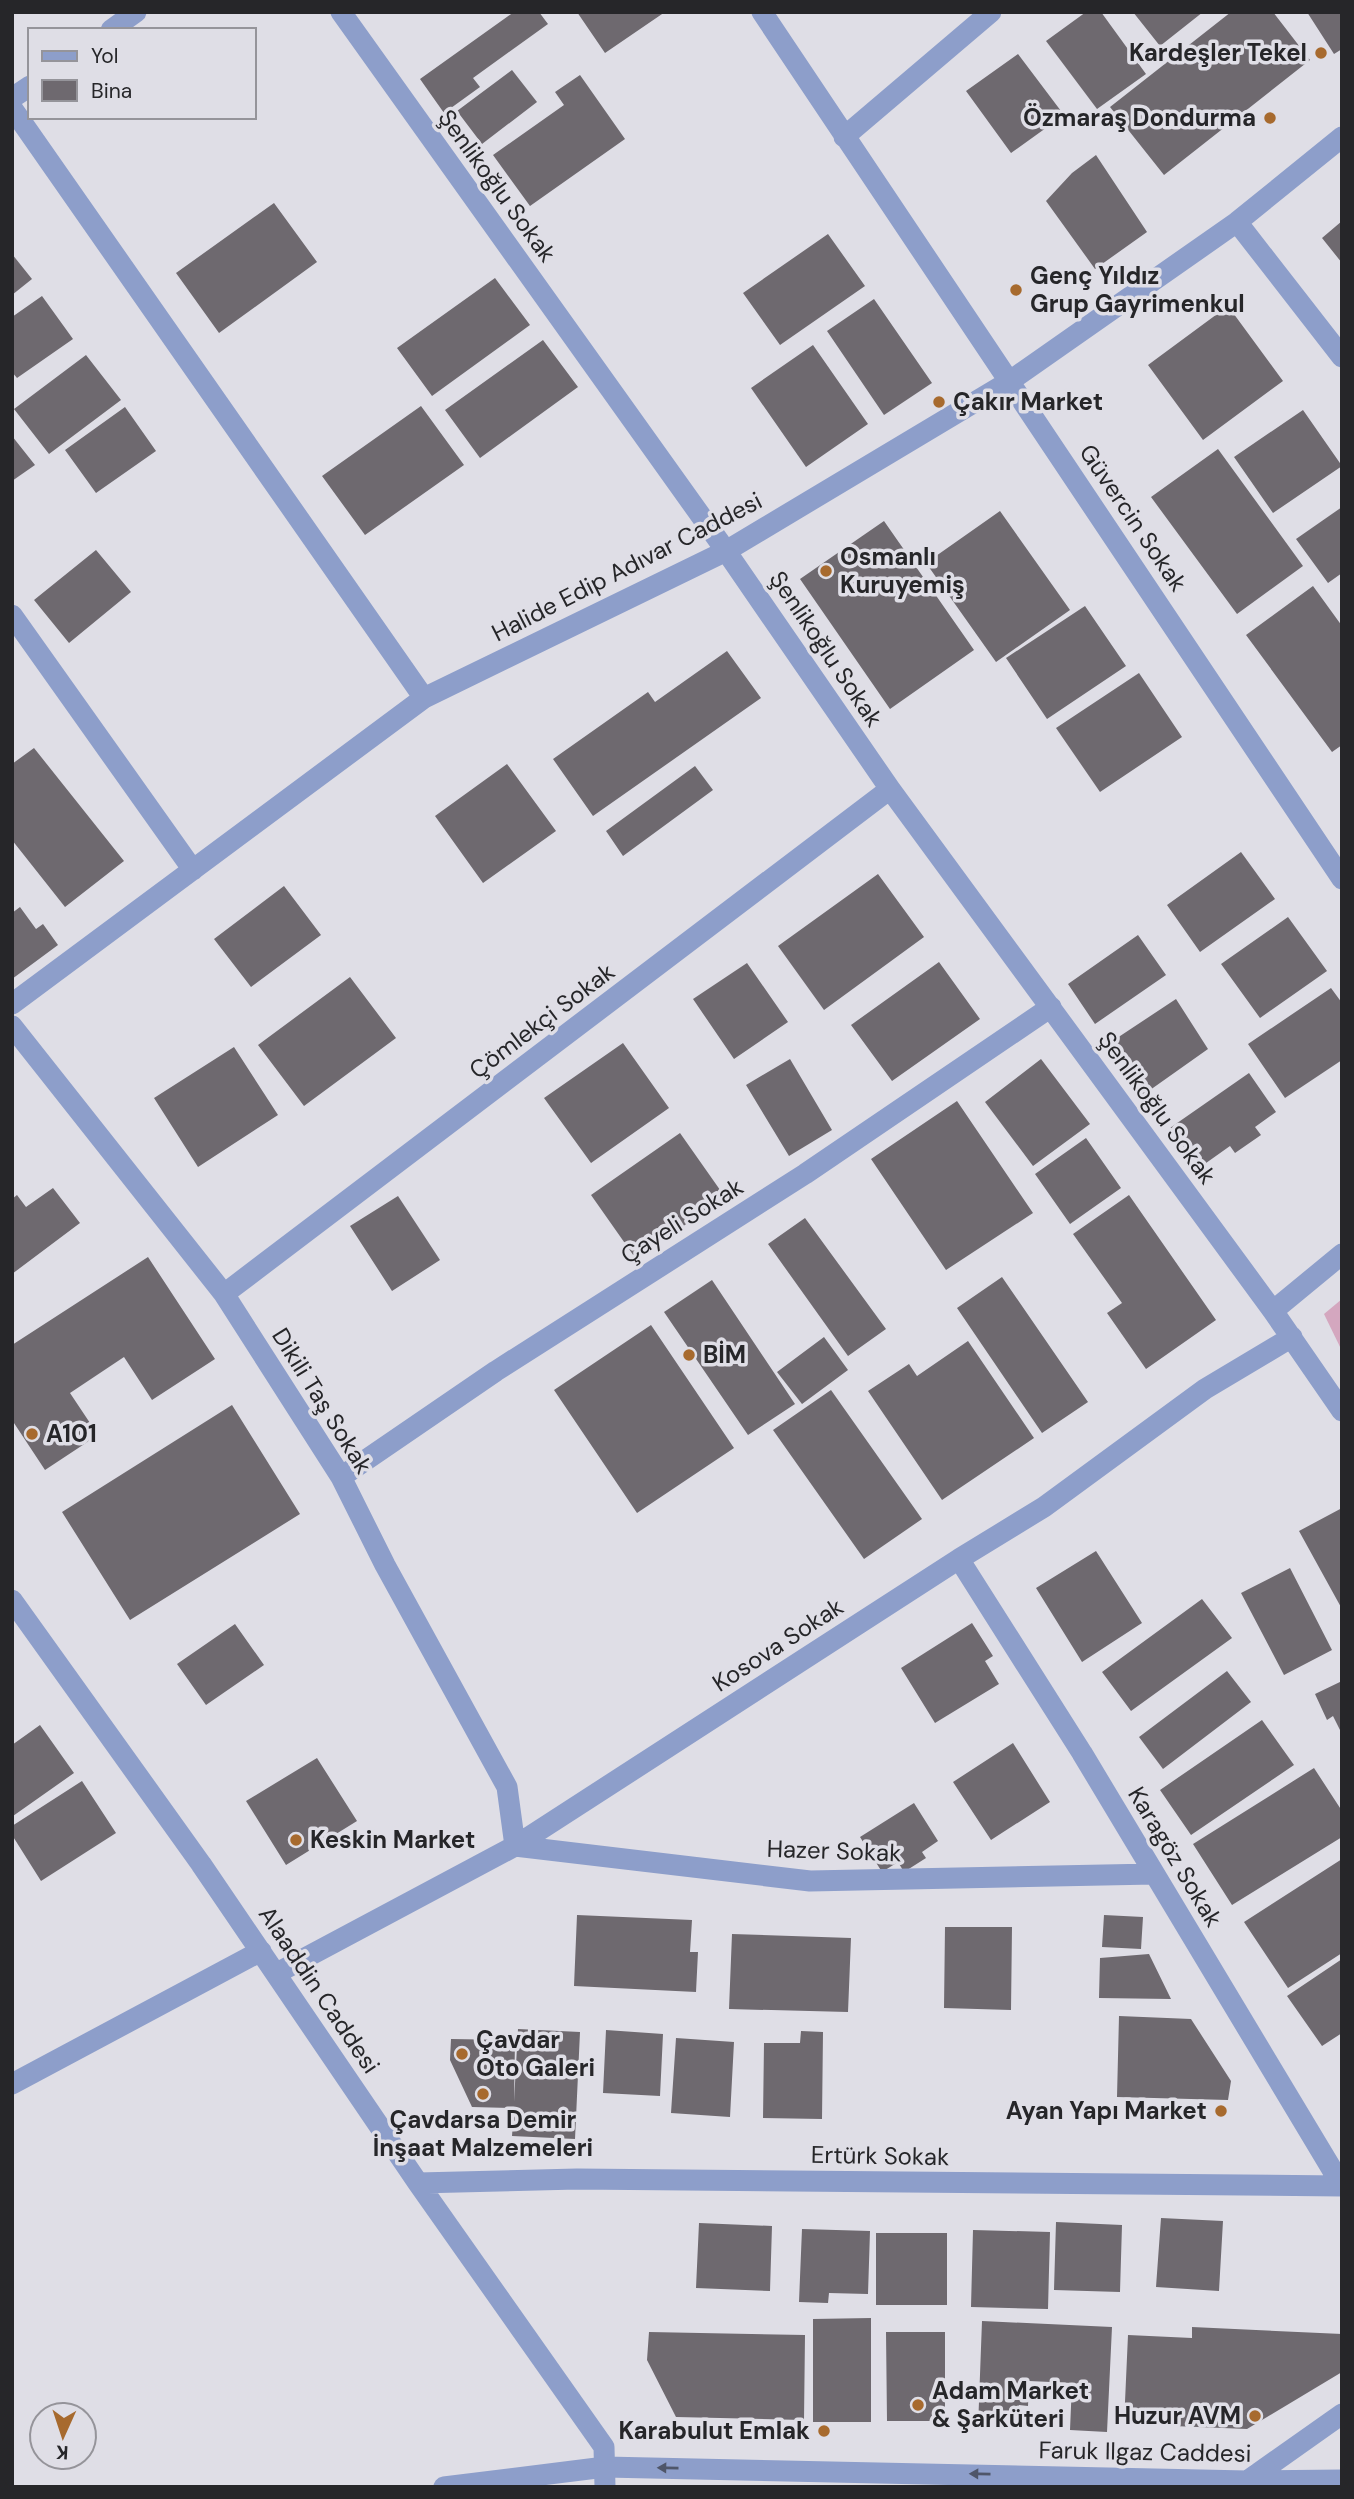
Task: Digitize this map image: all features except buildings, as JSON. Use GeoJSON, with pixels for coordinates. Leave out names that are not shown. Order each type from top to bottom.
{"type":"FeatureCollection","features":[{"type":"Feature","properties":{"kind":"street"},"geometry":{"type":"LineString","coordinates":[[114,28],[136,12]]}},
{"type":"Feature","properties":{"kind":"street","name":"Şenlikoğlu Sokak"},"geometry":{"type":"LineString","coordinates":[[341,12],[726,551],[890,789],[1273,1311],[1342,1411]]}},
{"type":"Feature","properties":{"kind":"street","name":"Güvercin Sokak"},"geometry":{"type":"LineString","coordinates":[[762,12],[1342,879]]}},
{"type":"Feature","properties":{"kind":"street"},"geometry":{"type":"LineString","coordinates":[[844,137],[991,12]]}},
{"type":"Feature","properties":{"kind":"street"},"geometry":{"type":"LineString","coordinates":[[12,98],[28,87]]}},
{"type":"Feature","properties":{"kind":"street"},"geometry":{"type":"LineString","coordinates":[[12,108],[424,698]]}},
{"type":"Feature","properties":{"kind":"street","name":"Halide Edip Adıvar Caddesi"},"geometry":{"type":"LineString","coordinates":[[12,1003],[424,698],[726,551],[1010,381],[1237,222],[1342,138]]}},
{"type":"Feature","properties":{"kind":"street"},"geometry":{"type":"LineString","coordinates":[[1237,222],[1342,357]]}},
{"type":"Feature","properties":{"kind":"street"},"geometry":{"type":"LineString","coordinates":[[12,615],[193,870]]}},
{"type":"Feature","properties":{"kind":"street","name":"Çömlekçi Sokak"},"geometry":{"type":"LineString","coordinates":[[224,1294],[890,789]]}},
{"type":"Feature","properties":{"kind":"street","name":"Çayeli Sokak"},"geometry":{"type":"LineString","coordinates":[[341,1477],[496,1371],[805,1174],[1051,1007]]}},
{"type":"Feature","properties":{"kind":"street","name":"Dikili Taş Sokak"},"geometry":{"type":"LineString","coordinates":[[12,1026],[224,1294],[341,1477],[385,1566],[507,1787],[514,1846]]}},
{"type":"Feature","properties":{"kind":"street"},"geometry":{"type":"LineString","coordinates":[[1273,1311],[1342,1254]]}},
{"type":"Feature","properties":{"kind":"street","name":"Kosova Sokak"},"geometry":{"type":"LineString","coordinates":[[277,1973],[514,1846],[958,1559],[1044,1507],[1205,1389],[1292,1338]]}},
{"type":"Feature","properties":{"kind":"street","name":"Karagöz Sokak"},"geometry":{"type":"LineString","coordinates":[[958,1559],[1082,1753],[1342,2186]]}},
{"type":"Feature","properties":{"kind":"street","name":"Alaaddin Caddesi"},"geometry":{"type":"LineString","coordinates":[[12,1600],[277,1973],[418,2183],[604,2447],[605,2477]]}},
{"type":"Feature","properties":{"kind":"street","name":"Hazer Sokak"},"geometry":{"type":"LineString","coordinates":[[514,1846],[810,1881],[1154,1874]]}},
{"type":"Feature","properties":{"kind":"street"},"geometry":{"type":"LineString","coordinates":[[12,2084],[261,1951]]}},
{"type":"Feature","properties":{"kind":"street","name":"Ertürk Sokak"},"geometry":{"type":"LineString","coordinates":[[418,2183],[577,2179],[1342,2186]]}},
{"type":"Feature","properties":{"kind":"street"},"geometry":{"type":"LineString","coordinates":[[1247,2481],[1342,2414]]}},
{"type":"Feature","properties":{"kind":"street","name":"Faruk Ilgaz Caddesi"},"geometry":{"type":"LineString","coordinates":[[444,2487],[605,2477],[1342,2480]]}},
{"type":"Feature","properties":{"kind":"shaded area"},"geometry":{"type":"Polygon","coordinates":[[[1342,1299],[1342,1351],[1324,1314],[1342,1299]]]}},
{"type":"Feature","properties":{"kind":"place","name":"Kardeşler Tekel"},"geometry":{"type":"Point","coordinates":[1321,53]}},
{"type":"Feature","properties":{"kind":"place","name":"Özmaraş Dondurma"},"geometry":{"type":"Point","coordinates":[1270,118]}},
{"type":"Feature","properties":{"kind":"place","name":"Genç Yıldız Grup Gayrimenkul"},"geometry":{"type":"Point","coordinates":[1016,290]}},
{"type":"Feature","properties":{"kind":"place","name":"Çakır Market"},"geometry":{"type":"Point","coordinates":[939,402]}},
{"type":"Feature","properties":{"kind":"place","name":"Osmanlı Kuruyemiş"},"geometry":{"type":"Point","coordinates":[826,571]}},
{"type":"Feature","properties":{"kind":"place","name":"BİM"},"geometry":{"type":"Point","coordinates":[689,1355]}},
{"type":"Feature","properties":{"kind":"place","name":"A101"},"geometry":{"type":"Point","coordinates":[32,1434]}},
{"type":"Feature","properties":{"kind":"place","name":"Keskin Market"},"geometry":{"type":"Point","coordinates":[296,1840]}},
{"type":"Feature","properties":{"kind":"place","name":"Çavdar Oto Galeri"},"geometry":{"type":"Point","coordinates":[462,2054]}},
{"type":"Feature","properties":{"kind":"place","name":"Çavdarsa Demir İnşaat Malzemeleri"},"geometry":{"type":"Point","coordinates":[483,2094]}},
{"type":"Feature","properties":{"kind":"place","name":"Ayan Yapı Market"},"geometry":{"type":"Point","coordinates":[1221,2111]}},
{"type":"Feature","properties":{"kind":"place","name":"Adam Market & Şarküteri"},"geometry":{"type":"Point","coordinates":[918,2405]}},
{"type":"Feature","properties":{"kind":"place","name":"Huzur AVM"},"geometry":{"type":"Point","coordinates":[1255,2416]}},
{"type":"Feature","properties":{"kind":"place","name":"Karabulut Emlak"},"geometry":{"type":"Point","coordinates":[824,2431]}}]}
